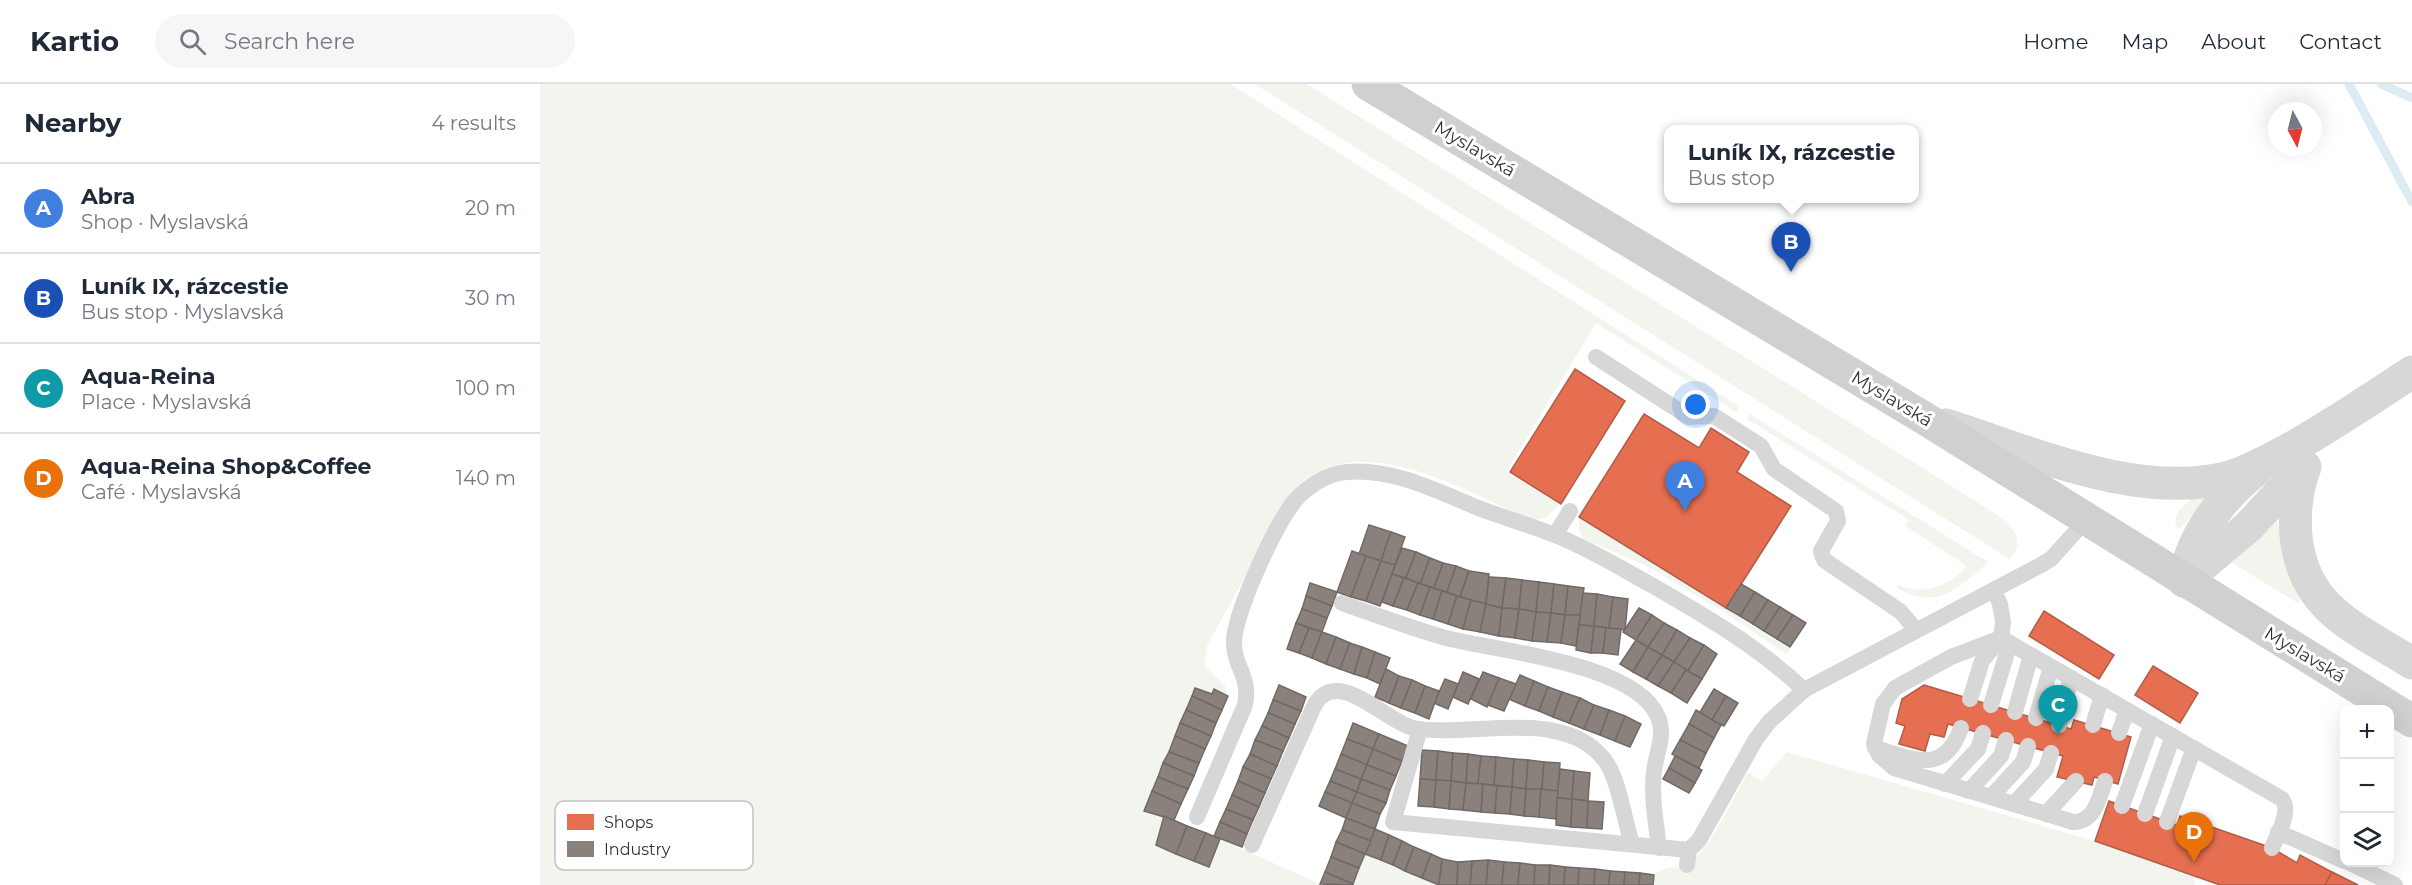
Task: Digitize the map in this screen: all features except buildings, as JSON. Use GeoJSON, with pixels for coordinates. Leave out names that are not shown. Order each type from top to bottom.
{"type":"FeatureCollection","features":[{"type":"Feature","properties":{"kind":"street","name":"Myslavská"},"geometry":{"type":"LineString","coordinates":[[1368,84],[1924,418],[2412,721]]}},
{"type":"Feature","properties":{"kind":"street"},"geometry":{"type":"LineString","coordinates":[[1924,418],[2106,475],[2162,483],[2193,483],[2229,477],[2268,461],[2332,426],[2411,373]]}},
{"type":"Feature","properties":{"kind":"street"},"geometry":{"type":"LineString","coordinates":[[2184,581],[2248,528],[2305,467],[2332,426]]}},
{"type":"Feature","properties":{"kind":"street"},"geometry":{"type":"LineString","coordinates":[[2184,581],[2191,552],[2210,518],[2228,496],[2268,461]]}},
{"type":"Feature","properties":{"kind":"street"},"geometry":{"type":"LineString","coordinates":[[2305,467],[2298,490],[2295,520],[2299,557],[2311,588],[2330,609],[2412,663]]}},
{"type":"Feature","properties":{"kind":"lane"},"geometry":{"type":"LineString","coordinates":[[1596,357],[1689,417],[1714,416],[1761,446],[1774,469],[1836,511],[1838,521],[1821,551],[1826,562],[1901,612],[1916,630]]}},
{"type":"Feature","properties":{"kind":"lane"},"geometry":{"type":"LineString","coordinates":[[1197,817],[1247,695],[1244,674],[1235,656],[1234,639],[1251,582],[1297,499],[1311,486],[1335,473],[1378,473],[1408,480],[1555,536],[1595,554],[1715,622],[1783,670],[1804,690]]}},
{"type":"Feature","properties":{"kind":"lane"},"geometry":{"type":"LineString","coordinates":[[1555,536],[1570,511]]}},
{"type":"Feature","properties":{"kind":"lane"},"geometry":{"type":"LineString","coordinates":[[1420,729],[1393,822],[1632,844],[1659,848],[1688,857],[1756,739],[1769,722],[1804,690],[2051,559],[2086,520]]}},
{"type":"Feature","properties":{"kind":"lane"},"geometry":{"type":"LineString","coordinates":[[1992,705],[2006,641],[2000,604],[1994,591]]}},
{"type":"Feature","properties":{"kind":"lane"},"geometry":{"type":"LineString","coordinates":[[1342,603],[1448,638],[1549,657],[1608,678],[1640,695],[1652,705],[1662,730],[1654,771],[1653,797],[1659,848]]}},
{"type":"Feature","properties":{"kind":"lane"},"geometry":{"type":"LineString","coordinates":[[1970,699],[1982,661],[2006,641]]}},
{"type":"Feature","properties":{"kind":"lane"},"geometry":{"type":"LineString","coordinates":[[2105,781],[2097,805],[2086,819],[2073,822],[1894,768],[1884,761],[1875,748],[1874,738],[1883,704],[1895,688],[1951,657],[2006,641],[2284,800],[2286,812],[2272,848]]}},
{"type":"Feature","properties":{"kind":"lane"},"geometry":{"type":"LineString","coordinates":[[2015,712],[2031,655]]}},
{"type":"Feature","properties":{"kind":"lane"},"geometry":{"type":"LineString","coordinates":[[2036,718],[2051,667]]}},
{"type":"Feature","properties":{"kind":"lane"},"geometry":{"type":"LineString","coordinates":[[2059,725],[2072,678]]}},
{"type":"Feature","properties":{"kind":"lane"},"geometry":{"type":"LineString","coordinates":[[1252,845],[1315,704],[1323,694],[1337,689],[1347,692],[1396,722],[1420,729],[1540,728],[1574,738],[1597,751],[1609,766],[1632,844]]}},
{"type":"Feature","properties":{"kind":"lane"},"geometry":{"type":"LineString","coordinates":[[2092,725],[2102,695]]}},
{"type":"Feature","properties":{"kind":"lane"},"geometry":{"type":"LineString","coordinates":[[2119,733],[2127,710]]}},
{"type":"Feature","properties":{"kind":"lane"},"geometry":{"type":"LineString","coordinates":[[2122,806],[2152,724]]}},
{"type":"Feature","properties":{"kind":"lane"},"geometry":{"type":"LineString","coordinates":[[1875,748],[1920,761],[1933,760],[1948,753],[1956,743],[1961,728]]}},
{"type":"Feature","properties":{"kind":"lane"},"geometry":{"type":"LineString","coordinates":[[1945,784],[1978,749],[1983,733]]}},
{"type":"Feature","properties":{"kind":"lane"},"geometry":{"type":"LineString","coordinates":[[2145,814],[2173,736]]}},
{"type":"Feature","properties":{"kind":"lane"},"geometry":{"type":"LineString","coordinates":[[1969,791],[2001,756],[2006,740]]}},
{"type":"Feature","properties":{"kind":"lane"},"geometry":{"type":"LineString","coordinates":[[1991,797],[2023,762],[2028,746]]}},
{"type":"Feature","properties":{"kind":"lane"},"geometry":{"type":"LineString","coordinates":[[2167,822],[2194,748]]}},
{"type":"Feature","properties":{"kind":"lane"},"geometry":{"type":"LineString","coordinates":[[2014,804],[2046,769],[2051,753]]}},
{"type":"Feature","properties":{"kind":"lane"},"geometry":{"type":"LineString","coordinates":[[2046,814],[2076,781]]}},
{"type":"Feature","properties":{"kind":"lane"},"geometry":{"type":"LineString","coordinates":[[2278,832],[2340,859]]}},
{"type":"Feature","properties":{"kind":"lane"},"geometry":{"type":"LineString","coordinates":[[2354,867],[2374,880],[2395,885]]}},
{"type":"Feature","properties":{"kind":"shaded area"},"geometry":{"type":"Polygon","coordinates":[[[540,84],[1230,84],[1740,407],[1736,412],[1596,323],[1506,472],[1561,504],[1546,517],[1534,521],[1445,481],[1412,470],[1379,463],[1348,463],[1319,471],[1289,494],[1207,646],[1204,665],[1225,686],[1228,696],[1214,689],[1212,694],[1195,688],[1144,811],[1163,819],[1156,845],[1209,866],[1220,839],[1322,885],[540,885],[540,84]]]}},
{"type":"Feature","properties":{"kind":"shaded area"},"geometry":{"type":"Polygon","coordinates":[[[1255,84],[1307,84],[1977,502],[2002,519],[2015,533],[2016,549],[2010,559],[1952,523],[1255,84]]]}},
{"type":"Feature","properties":{"kind":"shaded area"},"geometry":{"type":"Polygon","coordinates":[[[1750,414],[1988,562],[1957,588],[1935,597],[1911,595],[1897,588],[1898,585],[1917,589],[1935,587],[1952,579],[1967,566],[1905,526],[1909,520],[1747,419],[1750,414]]]}},
{"type":"Feature","properties":{"kind":"shaded area"},"geometry":{"type":"Polygon","coordinates":[[[2196,495],[2208,497],[2180,529],[2177,528],[2175,523],[2177,513],[2196,495]]]}},
{"type":"Feature","properties":{"kind":"shaded area"},"geometry":{"type":"Polygon","coordinates":[[[1579,517],[1790,649],[1786,654],[1724,612],[1647,566],[1584,539],[1579,531],[1579,517]]]}},
{"type":"Feature","properties":{"kind":"shaded area"},"geometry":{"type":"Polygon","coordinates":[[[2277,519],[2286,569],[2300,599],[2298,603],[2232,563],[2277,519]]]}},
{"type":"Feature","properties":{"kind":"shaded area"},"geometry":{"type":"Polygon","coordinates":[[[1787,752],[2095,841],[2196,876],[2194,885],[1653,885],[1654,875],[1669,868],[1685,866],[1696,858],[1721,822],[1748,772],[1762,781],[1787,752]]]}},
{"type":"Feature","properties":{"kind":"shaded area"},"geometry":{"type":"Polygon","coordinates":[[[1365,854],[1439,885],[1353,885],[1365,854]]]}},
{"type":"Feature","properties":{"kind":"waterway"},"geometry":{"type":"LineString","coordinates":[[2349,84],[2412,202]]}},
{"type":"Feature","properties":{"kind":"waterway"},"geometry":{"type":"LineString","coordinates":[[2381,84],[2412,98]]}},
{"type":"Feature","properties":{"kind":"place","name":"Luník IX, rázcestie"},"geometry":{"type":"Point","coordinates":[1791,272]}},
{"type":"Feature","properties":{"kind":"place","name":"Abra"},"geometry":{"type":"Point","coordinates":[1685,511]}},
{"type":"Feature","properties":{"kind":"place","name":"Aqua-Reina"},"geometry":{"type":"Point","coordinates":[2058,735]}},
{"type":"Feature","properties":{"kind":"place","name":"Aqua-Reina Shop&Coffee"},"geometry":{"type":"Point","coordinates":[2194,862]}}]}
